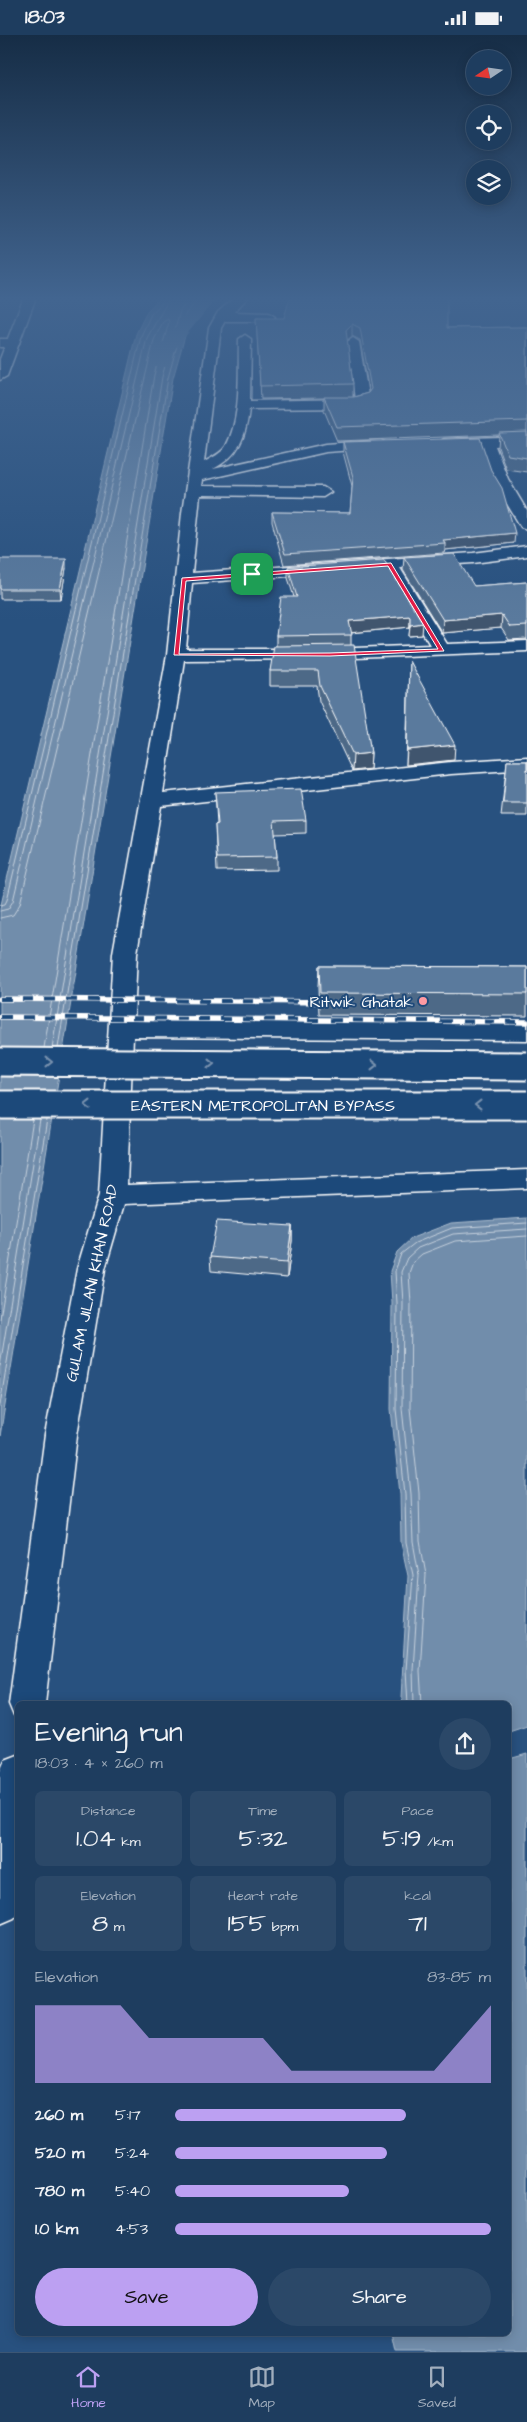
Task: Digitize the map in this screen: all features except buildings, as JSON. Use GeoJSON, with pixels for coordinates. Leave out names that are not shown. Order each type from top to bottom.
{"type":"FeatureCollection","features":[{"type":"Feature","properties":{"kind":"street","name":"GULAM JILANI KHAN ROAD"},"geometry":{"type":"LineString","coordinates":[[27,1701],[61,1435],[91,1269],[112,1195],[124,953],[176,655],[190,513],[196,479],[204,405]]}},
{"type":"Feature","properties":{"kind":"street"},"geometry":{"type":"LineString","coordinates":[[196,479],[233,446],[242,405]]}},
{"type":"Feature","properties":{"kind":"street"},"geometry":{"type":"LineString","coordinates":[[428,443],[527,440]]}},
{"type":"Feature","properties":{"kind":"street"},"geometry":{"type":"LineString","coordinates":[[486,441],[500,479],[527,524]]}},
{"type":"Feature","properties":{"kind":"street"},"geometry":{"type":"LineString","coordinates":[[196,479],[326,448],[399,444]]}},
{"type":"Feature","properties":{"kind":"street"},"geometry":{"type":"LineString","coordinates":[[196,479],[323,492]]}},
{"type":"Feature","properties":{"kind":"street"},"geometry":{"type":"LineString","coordinates":[[184,579],[473,558],[527,551]]}},
{"type":"Feature","properties":{"kind":"street"},"geometry":{"type":"LineString","coordinates":[[390,564],[442,650]]}},
{"type":"Feature","properties":{"kind":"street"},"geometry":{"type":"LineString","coordinates":[[176,655],[330,654],[527,646]]}},
{"type":"Feature","properties":{"kind":"street"},"geometry":{"type":"LineString","coordinates":[[150,801],[451,768],[527,763]]}},
{"type":"Feature","properties":{"kind":"street"},"geometry":{"type":"LineString","coordinates":[[121,1029],[527,1032]]}},
{"type":"Feature","properties":{"kind":"street"},"geometry":{"type":"LineString","coordinates":[[0,1062],[527,1066]]}},
{"type":"Feature","properties":{"kind":"street","name":"EASTERN METROPOLITAN BYPASS"},"geometry":{"type":"LineString","coordinates":[[0,1105],[527,1105]]}},
{"type":"Feature","properties":{"kind":"street"},"geometry":{"type":"LineString","coordinates":[[112,1195],[527,1179]]}},
{"type":"Feature","properties":{"kind":"street"},"geometry":{"type":"LineString","coordinates":[[0,1904],[15,1795]]}},
{"type":"Feature","properties":{"kind":"water"},"geometry":{"type":"Polygon","coordinates":[[[119,405],[169,405],[0,1436],[0,909],[119,405]]]}},
{"type":"Feature","properties":{"kind":"water"},"geometry":{"type":"Polygon","coordinates":[[[527,1218],[527,1725],[511,1730],[511,1701],[403,1701],[401,1697],[408,1576],[401,1543],[400,1494],[391,1409],[392,1303],[390,1271],[397,1252],[412,1238],[451,1223],[527,1218]]]}},
{"type":"Feature","properties":{"kind":"water"},"geometry":{"type":"Polygon","coordinates":[[[527,1754],[527,2352],[397,2352],[393,2336],[511,2336],[511,1758],[527,1754]]]}},
{"type":"Feature","properties":{"kind":"railway"},"geometry":{"type":"LineString","coordinates":[[0,999],[332,1002]]}},
{"type":"Feature","properties":{"kind":"railway"},"geometry":{"type":"LineString","coordinates":[[0,1017],[527,1022]]}},
{"type":"Feature","properties":{"kind":"place","name":"Ritwik Ghatak"},"geometry":{"type":"Point","coordinates":[423,1001]}},
{"type":"Feature","properties":{"kind":"route"},"geometry":{"type":"LineString","coordinates":[[390,564],[442,650],[330,654],[176,655],[184,579],[252,574],[390,564]]}}]}
